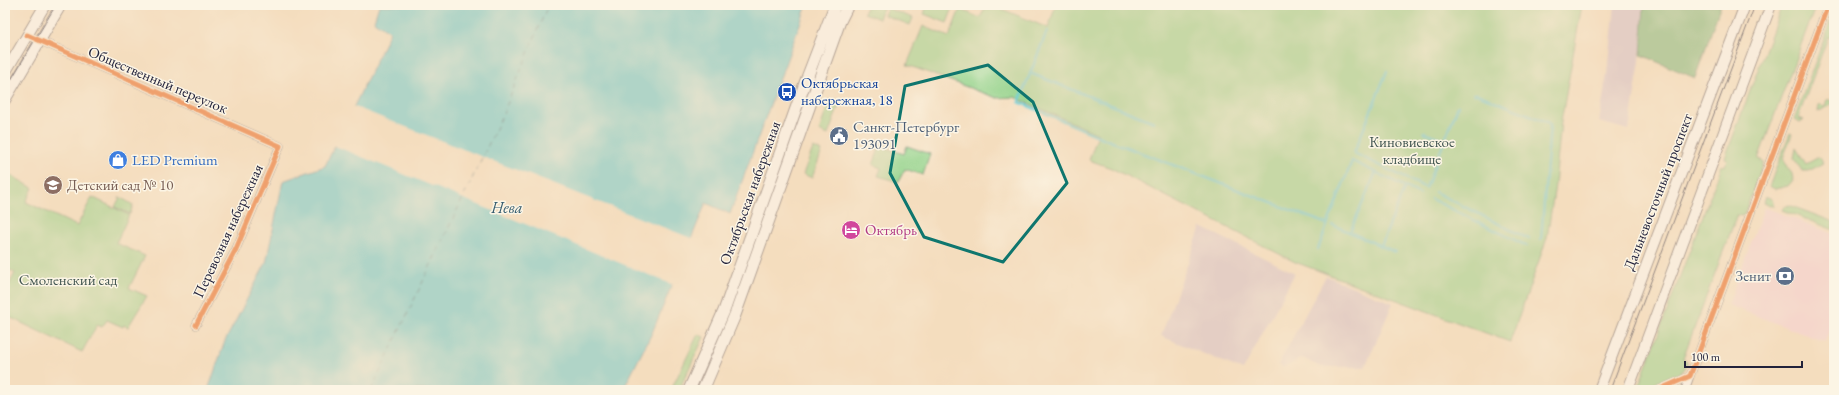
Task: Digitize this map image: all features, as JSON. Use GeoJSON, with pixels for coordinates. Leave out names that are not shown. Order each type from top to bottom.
{"type":"FeatureCollection","features":[{"type":"Feature","properties":{"kind":"main road"},"geometry":{"type":"LineString","coordinates":[[5,72],[45,5]]}},
{"type":"Feature","properties":{"kind":"main road"},"geometry":{"type":"LineString","coordinates":[[5,100],[61,5]]}},
{"type":"Feature","properties":{"kind":"main road","name":"Октябрьская набережная"},"geometry":{"type":"LineString","coordinates":[[689,390],[724,311],[803,88],[835,5]]}},
{"type":"Feature","properties":{"kind":"main road","name":"Октябрьская набережная"},"geometry":{"type":"LineString","coordinates":[[703,390],[735,315],[840,21],[848,5]]}},
{"type":"Feature","properties":{"kind":"main road","name":"Дальневосточный проспект"},"geometry":{"type":"LineString","coordinates":[[1599,390],[1745,5]]}},
{"type":"Feature","properties":{"kind":"main road"},"geometry":{"type":"LineString","coordinates":[[1628,390],[1772,5]]}},
{"type":"Feature","properties":{"kind":"street"},"geometry":{"type":"LineString","coordinates":[[1685,390],[1828,5]]}},
{"type":"Feature","properties":{"kind":"street","name":"Общественный переулок"},"geometry":{"type":"LineString","coordinates":[[27,35],[280,146]]}},
{"type":"Feature","properties":{"kind":"street","name":"Перевозная набережная"},"geometry":{"type":"LineString","coordinates":[[196,325],[236,249],[280,146]]}},
{"type":"Feature","properties":{"kind":"street"},"geometry":{"type":"LineString","coordinates":[[1658,390],[1690,376]]}},
{"type":"Feature","properties":{"kind":"highlighted area"},"geometry":{"type":"Polygon","coordinates":[[[988,65],[1033,102],[1067,183],[1003,262],[924,237],[890,173],[905,86],[988,65]]]}},
{"type":"Feature","properties":{"kind":"shaded area"},"geometry":{"type":"Polygon","coordinates":[[[1615,5],[1644,5],[1640,61],[1629,130],[1599,122],[1609,63],[1615,5]]]}},
{"type":"Feature","properties":{"kind":"shaded area"},"geometry":{"type":"Polygon","coordinates":[[[1764,207],[1834,234],[1834,327],[1831,326],[1825,342],[1728,305],[1764,207]]]}},
{"type":"Feature","properties":{"kind":"shaded area"},"geometry":{"type":"Polygon","coordinates":[[[1201,227],[1295,273],[1243,370],[1161,336],[1201,227]]]}},
{"type":"Feature","properties":{"kind":"shaded area"},"geometry":{"type":"Polygon","coordinates":[[[1326,276],[1393,303],[1365,367],[1320,367],[1302,358],[1284,367],[1278,365],[1326,276]]]}},
{"type":"Feature","properties":{"kind":"green space"},"geometry":{"type":"Polygon","coordinates":[[[867,5],[884,5],[879,19],[864,13],[867,5]]]}},
{"type":"Feature","properties":{"kind":"green space"},"geometry":{"type":"Polygon","coordinates":[[[927,5],[954,5],[947,23],[924,14],[927,5]]]}},
{"type":"Feature","properties":{"kind":"green space","name":"Киновиевское кладбище"},"geometry":{"type":"Polygon","coordinates":[[[1056,5],[1582,5],[1561,122],[1555,185],[1547,238],[1510,342],[1295,262],[1111,168],[1089,160],[1098,134],[1014,97],[997,98],[907,65],[923,26],[949,37],[960,9],[980,18],[985,8],[997,7],[1048,28],[1056,5]]]}},
{"type":"Feature","properties":{"kind":"green space"},"geometry":{"type":"Polygon","coordinates":[[[1644,5],[1721,5],[1695,78],[1641,55],[1644,5]]]}},
{"type":"Feature","properties":{"kind":"green space"},"geometry":{"type":"Polygon","coordinates":[[[1782,5],[1816,5],[1758,159],[1763,161],[1763,164],[1744,215],[1737,215],[1683,358],[1687,361],[1686,367],[1682,372],[1668,381],[1651,388],[1637,390],[1722,165],[1725,166],[1727,159],[1725,158],[1782,5]]]}},
{"type":"Feature","properties":{"kind":"green space"},"geometry":{"type":"Polygon","coordinates":[[[887,8],[913,18],[910,25],[884,15],[887,8]]]}},
{"type":"Feature","properties":{"kind":"green space"},"geometry":{"type":"Polygon","coordinates":[[[1834,12],[1834,39],[1828,37],[1798,118],[1803,120],[1800,122],[1794,119],[1834,12]]]}},
{"type":"Feature","properties":{"kind":"green space"},"geometry":{"type":"Polygon","coordinates":[[[1827,99],[1833,103],[1818,112],[1819,104],[1825,106],[1827,99]]]}},
{"type":"Feature","properties":{"kind":"green space"},"geometry":{"type":"Polygon","coordinates":[[[830,100],[840,103],[828,135],[819,131],[830,100]]]}},
{"type":"Feature","properties":{"kind":"green space"},"geometry":{"type":"Polygon","coordinates":[[[1790,133],[1792,134],[1783,158],[1792,174],[1793,180],[1788,186],[1775,189],[1769,186],[1790,133]]]}},
{"type":"Feature","properties":{"kind":"green space"},"geometry":{"type":"Polygon","coordinates":[[[880,146],[904,154],[907,146],[930,154],[923,175],[905,169],[898,182],[878,176],[881,168],[873,165],[880,146]]]}},
{"type":"Feature","properties":{"kind":"green space"},"geometry":{"type":"Polygon","coordinates":[[[813,148],[822,151],[812,178],[803,174],[813,148]]]}},
{"type":"Feature","properties":{"kind":"green space"},"geometry":{"type":"Polygon","coordinates":[[[1796,148],[1806,164],[1819,157],[1823,163],[1809,171],[1802,171],[1794,158],[1796,148]]]}},
{"type":"Feature","properties":{"kind":"green space","name":"Смоленский сад"},"geometry":{"type":"Polygon","coordinates":[[[5,172],[33,188],[26,202],[77,226],[92,197],[129,215],[116,243],[145,256],[129,288],[147,296],[128,327],[124,325],[123,327],[107,320],[102,327],[97,325],[82,352],[5,315],[5,292],[15,273],[5,268],[5,172]]]}},
{"type":"Feature","properties":{"kind":"green space"},"geometry":{"type":"Polygon","coordinates":[[[1765,196],[1772,199],[1774,207],[1763,202],[1765,196]]]}},
{"type":"Feature","properties":{"kind":"green space"},"geometry":{"type":"Polygon","coordinates":[[[120,197],[133,205],[130,214],[115,207],[120,197]]]}},
{"type":"Feature","properties":{"kind":"green space"},"geometry":{"type":"Polygon","coordinates":[[[1789,205],[1834,222],[1834,230],[1782,210],[1784,207],[1789,205]]]}},
{"type":"Feature","properties":{"kind":"green space"},"geometry":{"type":"Polygon","coordinates":[[[698,334],[704,337],[679,390],[671,390],[698,334]]]}},
{"type":"Feature","properties":{"kind":"water","name":"Нева"},"geometry":{"type":"Polygon","coordinates":[[[379,5],[807,5],[730,214],[706,203],[652,333],[623,390],[208,390],[225,341],[266,263],[283,181],[325,166],[390,32],[374,21],[379,5]]]}},
{"type":"Feature","properties":{"kind":"pier"},"geometry":{"type":"Polygon","coordinates":[[[352,106],[693,239],[674,285],[333,145],[352,106]]]}},
{"type":"Feature","properties":{"kind":"waterway"},"geometry":{"type":"LineString","coordinates":[[1047,31],[1019,102],[1105,139],[1327,224]]}},
{"type":"Feature","properties":{"kind":"waterway"},"geometry":{"type":"LineString","coordinates":[[1387,71],[1354,153],[1426,188],[1458,106]]}},
{"type":"Feature","properties":{"kind":"waterway"},"geometry":{"type":"LineString","coordinates":[[1030,73],[1154,122]]}},
{"type":"Feature","properties":{"kind":"waterway"},"geometry":{"type":"LineString","coordinates":[[1474,94],[1547,122],[1550,125],[1541,240]]}},
{"type":"Feature","properties":{"kind":"waterway"},"geometry":{"type":"LineString","coordinates":[[1424,132],[1445,140]]}},
{"type":"Feature","properties":{"kind":"waterway"},"geometry":{"type":"LineString","coordinates":[[1318,249],[1352,161],[1420,194]]}},
{"type":"Feature","properties":{"kind":"waterway"},"geometry":{"type":"LineString","coordinates":[[1350,232],[1376,172]]}},
{"type":"Feature","properties":{"kind":"waterway"},"geometry":{"type":"LineString","coordinates":[[1381,246],[1405,187]]}},
{"type":"Feature","properties":{"kind":"waterway"},"geometry":{"type":"LineString","coordinates":[[1435,192],[1529,239]]}},
{"type":"Feature","properties":{"kind":"waterway"},"geometry":{"type":"LineString","coordinates":[[1431,199],[1527,246]]}},
{"type":"Feature","properties":{"kind":"waterway"},"geometry":{"type":"LineString","coordinates":[[1333,225],[1395,252]]}},
{"type":"Feature","properties":{"kind":"ferry route"},"geometry":{"type":"LineString","coordinates":[[371,390],[503,114],[548,5]]}},
{"type":"Feature","properties":{"kind":"tram line"},"geometry":{"type":"LineString","coordinates":[[5,90],[56,5]]}},
{"type":"Feature","properties":{"kind":"tram line"},"geometry":{"type":"LineString","coordinates":[[1610,390],[1755,5]]}},
{"type":"Feature","properties":{"kind":"cycle path"},"geometry":{"type":"LineString","coordinates":[[1658,390],[1690,376],[1828,5]]}},
{"type":"Feature","properties":{"kind":"cycle path"},"geometry":{"type":"LineString","coordinates":[[27,35],[280,146],[236,249],[196,325]]}},
{"type":"Feature","properties":{"kind":"place","name":"Октябрьская набережная, 18"},"geometry":{"type":"Point","coordinates":[787,92]}},
{"type":"Feature","properties":{"kind":"place","name":"Санкт-Петербург 193091"},"geometry":{"type":"Point","coordinates":[839,136]}},
{"type":"Feature","properties":{"kind":"place","name":"LED Premium"},"geometry":{"type":"Point","coordinates":[118,160]}},
{"type":"Feature","properties":{"kind":"place","name":"Детский сад № 10"},"geometry":{"type":"Point","coordinates":[53,185]}},
{"type":"Feature","properties":{"kind":"place","name":"Октябрь"},"geometry":{"type":"Point","coordinates":[851,230]}},
{"type":"Feature","properties":{"kind":"place","name":"Зенит"},"geometry":{"type":"Point","coordinates":[1785,276]}}]}
